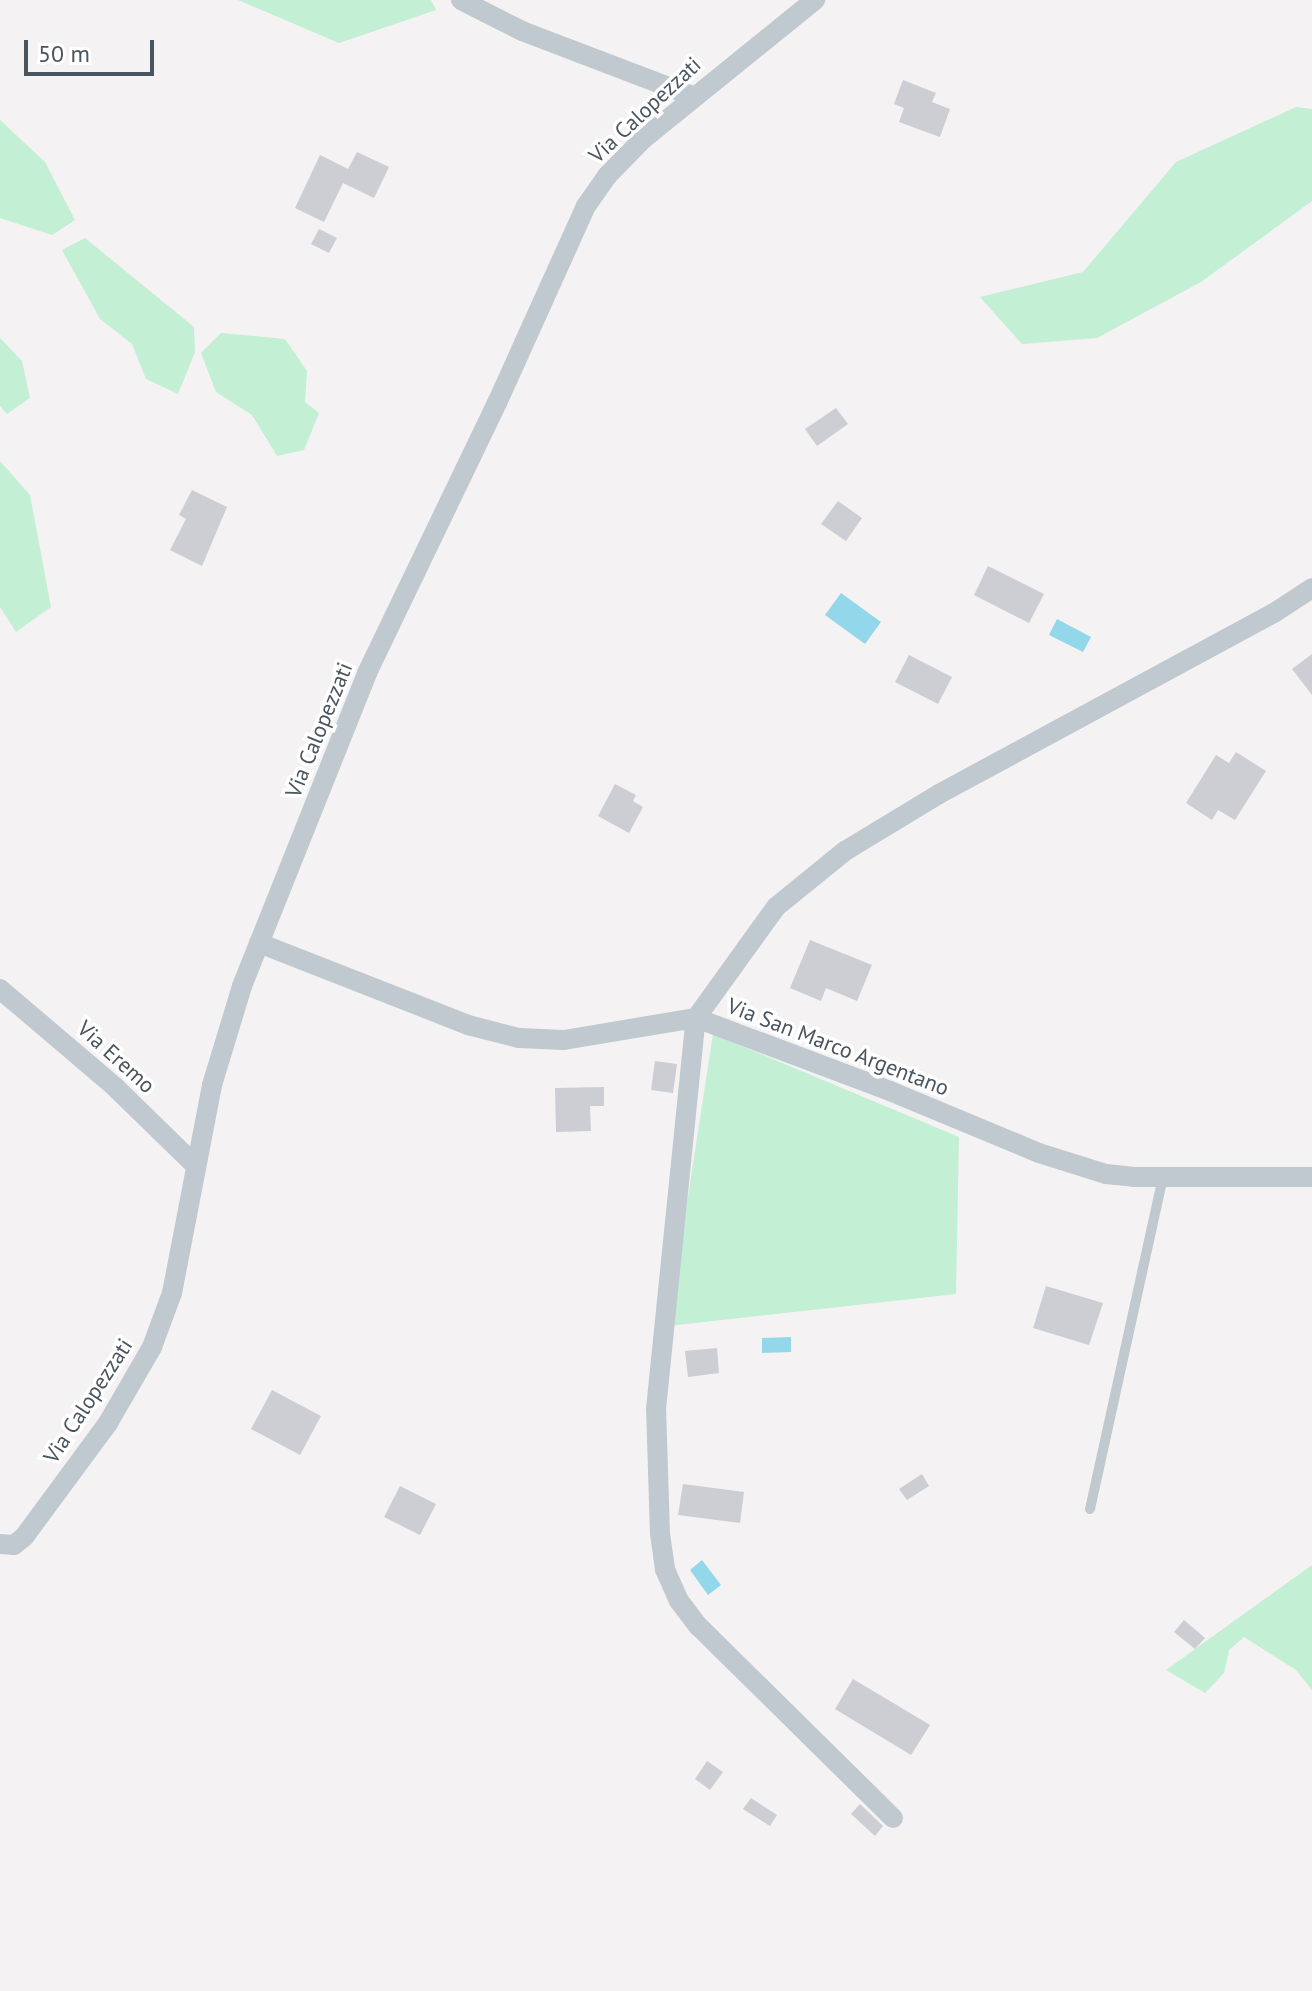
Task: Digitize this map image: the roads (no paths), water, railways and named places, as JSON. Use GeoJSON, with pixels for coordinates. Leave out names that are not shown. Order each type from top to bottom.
{"type":"FeatureCollection","features":[{"type":"Feature","properties":{"kind":"street"},"geometry":{"type":"LineString","coordinates":[[461,0],[522,31],[692,96]]}},
{"type":"Feature","properties":{"kind":"street","name":"Via Calopezzati"},"geometry":{"type":"LineString","coordinates":[[0,1544],[14,1545],[24,1537],[108,1423],[145,1361],[172,1293],[221,1052],[259,943],[373,661],[502,392],[579,218],[621,161],[692,96],[815,0]]}},
{"type":"Feature","properties":{"kind":"street"},"geometry":{"type":"LineString","coordinates":[[893,1818],[698,1626],[675,1593],[665,1569],[660,1534],[656,1409],[696,1018],[771,913],[845,851],[939,794],[1274,613],[1312,588]]}},
{"type":"Feature","properties":{"kind":"street","name":"Via San Marco Argentano"},"geometry":{"type":"LineString","coordinates":[[259,943],[468,1025],[519,1038],[564,1040],[696,1018],[890,1091],[1039,1153],[1106,1174],[1312,1177]]}},
{"type":"Feature","properties":{"kind":"street","name":"Via Eremo"},"geometry":{"type":"LineString","coordinates":[[0,989],[115,1087],[196,1166]]}},
{"type":"Feature","properties":{"kind":"lane"},"geometry":{"type":"LineString","coordinates":[[1090,1509],[1163,1176]]}},
{"type":"Feature","properties":{"kind":"water"},"geometry":{"type":"Polygon","coordinates":[[[841,593],[881,622],[865,644],[825,615],[841,593]]]}},
{"type":"Feature","properties":{"kind":"water"},"geometry":{"type":"Polygon","coordinates":[[[1057,619],[1091,637],[1083,652],[1049,635],[1057,619]]]}},
{"type":"Feature","properties":{"kind":"water"},"geometry":{"type":"Polygon","coordinates":[[[791,1337],[791,1352],[762,1353],[762,1338],[791,1337]]]}},
{"type":"Feature","properties":{"kind":"water"},"geometry":{"type":"Polygon","coordinates":[[[702,1560],[721,1585],[708,1595],[690,1570],[702,1560]]]}}]}
